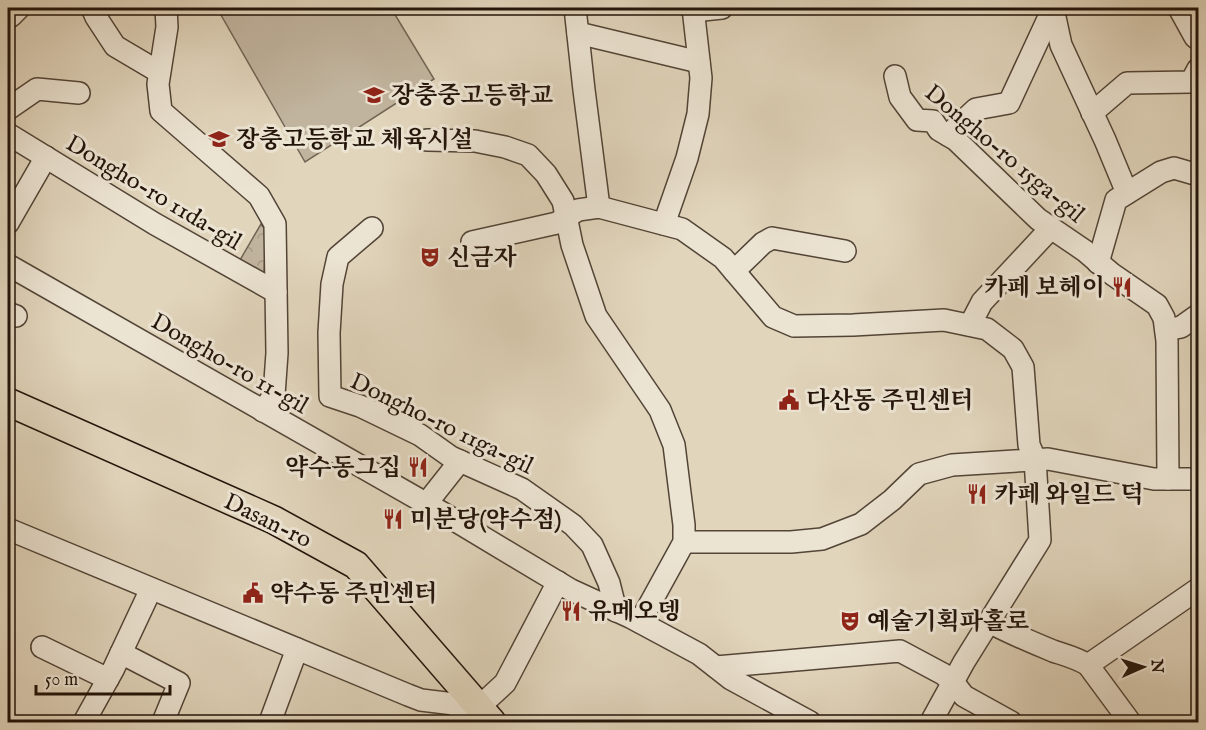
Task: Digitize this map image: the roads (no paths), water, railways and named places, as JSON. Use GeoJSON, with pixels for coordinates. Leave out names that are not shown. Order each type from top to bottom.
{"type":"FeatureCollection","features":[{"type":"Feature","properties":{"kind":"main road","name":"Dasan-ro"},"geometry":{"type":"LineString","coordinates":[[8,402],[274,520],[356,565],[485,715]]}},
{"type":"Feature","properties":{"kind":"street"},"geometry":{"type":"LineString","coordinates":[[8,15],[11,16],[19,8]]}},
{"type":"Feature","properties":{"kind":"street"},"geometry":{"type":"LineString","coordinates":[[92,8],[115,46],[159,72]]}},
{"type":"Feature","properties":{"kind":"street"},"geometry":{"type":"LineString","coordinates":[[166,8],[166,27],[158,84],[161,111],[259,196],[275,224],[277,352],[274,395],[263,411]]}},
{"type":"Feature","properties":{"kind":"street"},"geometry":{"type":"LineString","coordinates":[[575,8],[599,207]]}},
{"type":"Feature","properties":{"kind":"street"},"geometry":{"type":"LineString","coordinates":[[664,224],[687,158],[698,114],[701,78],[693,9],[722,8]]}},
{"type":"Feature","properties":{"kind":"street"},"geometry":{"type":"LineString","coordinates":[[1051,8],[1061,45],[1127,193]]}},
{"type":"Feature","properties":{"kind":"street"},"geometry":{"type":"LineString","coordinates":[[948,135],[976,109],[1009,103],[1048,20],[1051,8]]}},
{"type":"Feature","properties":{"kind":"street"},"geometry":{"type":"LineString","coordinates":[[1179,8],[1198,39]]}},
{"type":"Feature","properties":{"kind":"street"},"geometry":{"type":"LineString","coordinates":[[578,33],[699,62]]}},
{"type":"Feature","properties":{"kind":"street"},"geometry":{"type":"LineString","coordinates":[[1092,113],[1127,83],[1191,82],[1198,69]]}},
{"type":"Feature","properties":{"kind":"street","name":"Dongho-ro 15ga-gil"},"geometry":{"type":"LineString","coordinates":[[896,76],[900,97],[917,120],[933,121],[939,130],[956,140],[1038,219],[1156,304],[1164,318],[1166,330],[1168,479]]}},
{"type":"Feature","properties":{"kind":"street","name":"Dongho-ro 11da-gil"},"geometry":{"type":"LineString","coordinates":[[8,109],[37,89],[79,93]]}},
{"type":"Feature","properties":{"kind":"street","name":"Dongho-ro 11da-gil"},"geometry":{"type":"LineString","coordinates":[[8,134],[155,224],[276,292]]}},
{"type":"Feature","properties":{"kind":"street"},"geometry":{"type":"LineString","coordinates":[[427,140],[475,141],[505,147],[528,154],[546,174],[562,201],[572,245],[596,316],[660,410],[674,445],[684,542],[640,622]]}},
{"type":"Feature","properties":{"kind":"street"},"geometry":{"type":"LineString","coordinates":[[8,223],[46,157]]}},
{"type":"Feature","properties":{"kind":"street"},"geometry":{"type":"LineString","coordinates":[[1098,263],[1116,200],[1161,172],[1174,168],[1198,175]]}},
{"type":"Feature","properties":{"kind":"street"},"geometry":{"type":"LineString","coordinates":[[472,242],[556,223],[578,210],[599,207],[682,229],[723,258],[773,317],[794,326],[853,326],[944,320],[987,329],[1013,349],[1023,368],[1029,445],[1035,459],[1040,540],[953,682],[932,723]]}},
{"type":"Feature","properties":{"kind":"street","name":"Dongho-ro 11ga-gil"},"geometry":{"type":"LineString","coordinates":[[372,228],[338,257],[332,284],[329,333],[330,396],[360,406],[420,435],[451,457],[522,489],[573,525],[592,545],[609,583],[616,611]]}},
{"type":"Feature","properties":{"kind":"street"},"geometry":{"type":"LineString","coordinates":[[970,325],[982,302],[1051,228]]}},
{"type":"Feature","properties":{"kind":"street"},"geometry":{"type":"LineString","coordinates":[[734,271],[763,243],[772,238],[845,251]]}},
{"type":"Feature","properties":{"kind":"street","name":"Dongho-ro 11-gil"},"geometry":{"type":"LineString","coordinates":[[8,265],[426,504],[571,590],[640,622],[699,654],[731,680],[810,723]]}},
{"type":"Feature","properties":{"kind":"street"},"geometry":{"type":"LineString","coordinates":[[1166,330],[1180,327],[1198,315]]}},
{"type":"Feature","properties":{"kind":"street"},"geometry":{"type":"LineString","coordinates":[[684,542],[791,542],[822,539],[861,524],[892,500],[919,474],[952,465],[1048,459],[1154,479],[1198,479]]}},
{"type":"Feature","properties":{"kind":"street"},"geometry":{"type":"LineString","coordinates":[[426,504],[460,461]]}},
{"type":"Feature","properties":{"kind":"street"},"geometry":{"type":"LineString","coordinates":[[9,534],[151,589],[421,700],[485,715]]}},
{"type":"Feature","properties":{"kind":"street"},"geometry":{"type":"LineString","coordinates":[[456,723],[485,715],[506,684],[558,582]]}},
{"type":"Feature","properties":{"kind":"street"},"geometry":{"type":"LineString","coordinates":[[84,723],[151,589]]}},
{"type":"Feature","properties":{"kind":"street"},"geometry":{"type":"LineString","coordinates":[[1088,665],[1198,589]]}},
{"type":"Feature","properties":{"kind":"street"},"geometry":{"type":"LineString","coordinates":[[989,622],[1010,633],[1079,659],[1088,665],[1130,723]]}},
{"type":"Feature","properties":{"kind":"street"},"geometry":{"type":"LineString","coordinates":[[42,647],[108,679]]}},
{"type":"Feature","properties":{"kind":"street"},"geometry":{"type":"LineString","coordinates":[[270,723],[297,649]]}},
{"type":"Feature","properties":{"kind":"street"},"geometry":{"type":"LineString","coordinates":[[716,667],[900,651],[943,674],[964,696],[1011,723]]}},
{"type":"Feature","properties":{"kind":"street"},"geometry":{"type":"LineString","coordinates":[[121,653],[179,683],[163,723]]}},
{"type":"Feature","properties":{"kind":"place","name":"장충중고등학교"},"geometry":{"type":"Point","coordinates":[374,95]}},
{"type":"Feature","properties":{"kind":"place","name":"장충고등학교 체육시설"},"geometry":{"type":"Point","coordinates":[219,139]}},
{"type":"Feature","properties":{"kind":"place","name":"신금자"},"geometry":{"type":"Point","coordinates":[430,257]}},
{"type":"Feature","properties":{"kind":"place","name":"카페 보헤이"},"geometry":{"type":"Point","coordinates":[1122,287]}},
{"type":"Feature","properties":{"kind":"place","name":"다산동 주민센터"},"geometry":{"type":"Point","coordinates":[789,400]}},
{"type":"Feature","properties":{"kind":"place","name":"약수동그집"},"geometry":{"type":"Point","coordinates":[418,467]}},
{"type":"Feature","properties":{"kind":"place","name":"카페 와일드 덕"},"geometry":{"type":"Point","coordinates":[977,494]}},
{"type":"Feature","properties":{"kind":"place","name":"미분당(약수점)"},"geometry":{"type":"Point","coordinates":[393,519]}},
{"type":"Feature","properties":{"kind":"place","name":"약수동 주민센터"},"geometry":{"type":"Point","coordinates":[253,593]}},
{"type":"Feature","properties":{"kind":"place","name":"유메오뎅"},"geometry":{"type":"Point","coordinates":[571,611]}},
{"type":"Feature","properties":{"kind":"place","name":"예술기획파홀로"},"geometry":{"type":"Point","coordinates":[850,621]}}]}
